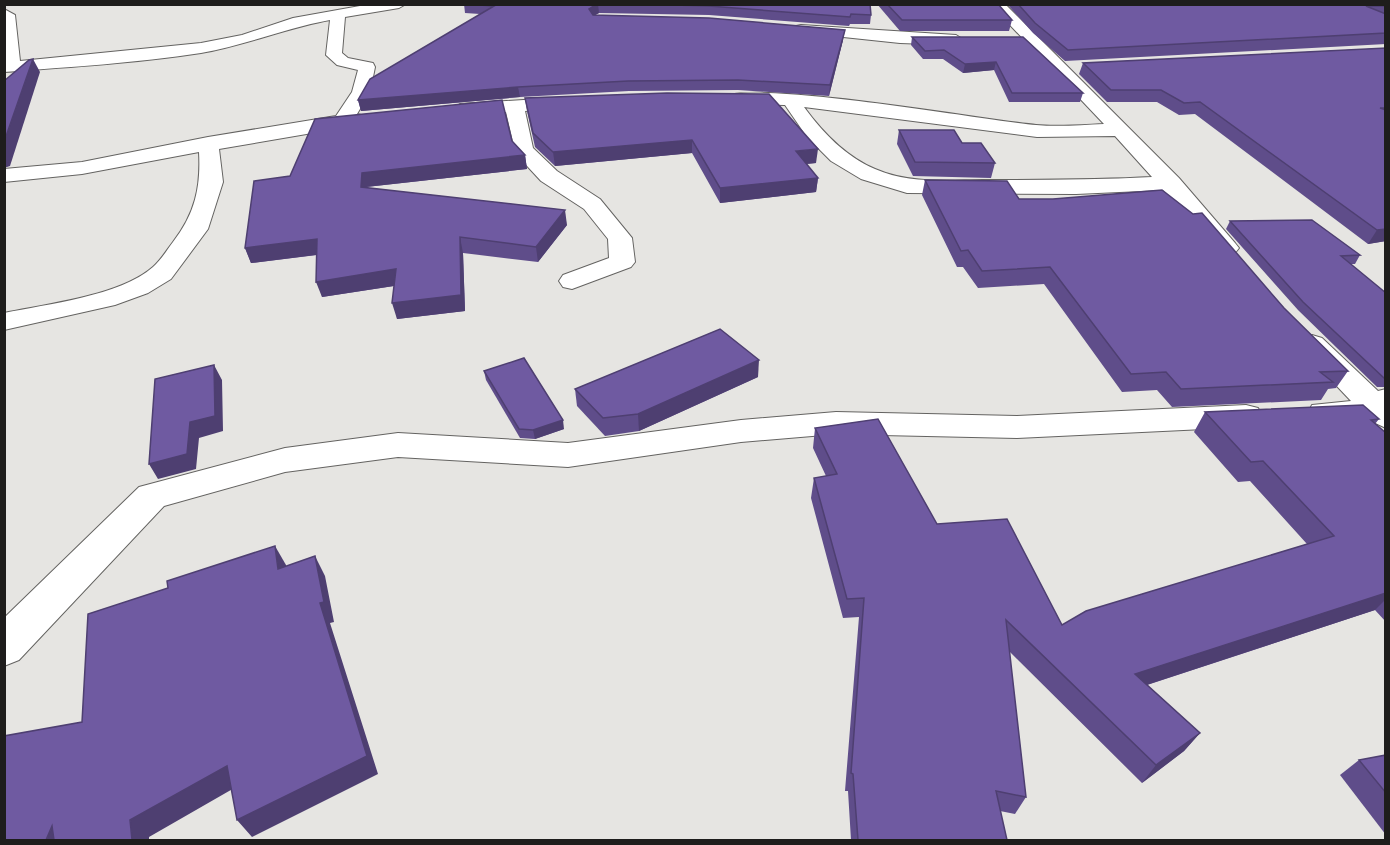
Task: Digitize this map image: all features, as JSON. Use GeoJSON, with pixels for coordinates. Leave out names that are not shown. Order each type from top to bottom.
{"type":"FeatureCollection","features":[{"type":"Feature","properties":{"kind":"street"},"geometry":{"type":"LineString","coordinates":[[4,14],[8,15],[8,67],[120,58],[201,48],[246,39],[293,22],[399,4]]}},
{"type":"Feature","properties":{"kind":"street"},"geometry":{"type":"LineString","coordinates":[[997,4],[1016,39],[1060,68],[1171,183],[1240,264]]}},
{"type":"Feature","properties":{"kind":"street"},"geometry":{"type":"LineString","coordinates":[[338,14],[334,55],[343,62],[367,67],[361,92],[343,121]]}},
{"type":"Feature","properties":{"kind":"street"},"geometry":{"type":"LineString","coordinates":[[781,27],[900,38],[973,39]]}},
{"type":"Feature","properties":{"kind":"street"},"geometry":{"type":"LineString","coordinates":[[1060,68],[1084,68]]}},
{"type":"Feature","properties":{"kind":"street"},"geometry":{"type":"LineString","coordinates":[[712,99],[790,100],[843,104],[1037,131],[1119,130]]}},
{"type":"Feature","properties":{"kind":"street"},"geometry":{"type":"LineString","coordinates":[[790,100],[810,129],[842,161],[864,174],[907,186],[1076,187],[1171,183]]}},
{"type":"Feature","properties":{"kind":"street"},"geometry":{"type":"LineString","coordinates":[[446,111],[514,104],[585,102]]}},
{"type":"Feature","properties":{"kind":"street"},"geometry":{"type":"LineString","coordinates":[[514,104],[523,150],[549,176],[592,204],[620,238],[622,262],[572,281]]}},
{"type":"Feature","properties":{"kind":"street"},"geometry":{"type":"LineString","coordinates":[[4,176],[82,168],[343,121],[377,118]]}},
{"type":"Feature","properties":{"kind":"street"},"geometry":{"type":"LineString","coordinates":[[4,322],[105,299],[140,286],[162,273],[196,229],[212,182],[208,144]]}},
{"type":"Feature","properties":{"kind":"street"},"geometry":{"type":"LineString","coordinates":[[1294,327],[1383,408]]}},
{"type":"Feature","properties":{"kind":"street"},"geometry":{"type":"LineString","coordinates":[[4,647],[152,496],[285,460],[398,445],[568,455],[741,431],[836,423],[1017,427],[1383,408]]}},
{"type":"Feature","properties":{"kind":"building"},"geometry":{"type":"Polygon","coordinates":[[[464,4],[597,4],[589,9],[593,15],[709,18],[845,30],[830,85],[738,80],[628,81],[358,100],[370,79],[494,6],[464,4]]]}},
{"type":"Feature","properties":{"kind":"building"},"geometry":{"type":"Polygon","coordinates":[[[636,4],[870,4],[871,15],[851,14],[850,17],[709,6],[636,4]]]}},
{"type":"Feature","properties":{"kind":"building"},"geometry":{"type":"Polygon","coordinates":[[[887,4],[998,4],[1012,20],[902,20],[887,4]]]}},
{"type":"Feature","properties":{"kind":"building"},"geometry":{"type":"Polygon","coordinates":[[[1018,4],[1386,4],[1386,6],[1366,6],[1386,14],[1386,33],[1068,50],[1035,23],[1018,4]]]}},
{"type":"Feature","properties":{"kind":"building"},"geometry":{"type":"Polygon","coordinates":[[[912,37],[1023,37],[1083,93],[1012,93],[996,62],[965,64],[944,50],[925,51],[912,37]]]}},
{"type":"Feature","properties":{"kind":"building"},"geometry":{"type":"Polygon","coordinates":[[[1386,48],[1386,108],[1380,108],[1386,110],[1386,229],[1377,230],[1200,102],[1184,103],[1161,90],[1111,90],[1083,63],[1386,48]]]}},
{"type":"Feature","properties":{"kind":"building"},"geometry":{"type":"Polygon","coordinates":[[[33,59],[4,142],[4,81],[33,59]]]}},
{"type":"Feature","properties":{"kind":"building"},"geometry":{"type":"Polygon","coordinates":[[[667,93],[769,94],[818,149],[796,151],[818,178],[720,188],[692,140],[553,152],[533,133],[525,98],[667,93]]]}},
{"type":"Feature","properties":{"kind":"building"},"geometry":{"type":"Polygon","coordinates":[[[502,100],[512,141],[525,155],[362,173],[361,187],[565,210],[536,247],[460,237],[461,295],[392,303],[396,269],[316,282],[317,239],[245,248],[254,181],[290,176],[315,119],[502,100]]]}},
{"type":"Feature","properties":{"kind":"building"},"geometry":{"type":"Polygon","coordinates":[[[899,130],[954,130],[962,143],[981,143],[995,163],[915,162],[899,130]]]}},
{"type":"Feature","properties":{"kind":"building"},"geometry":{"type":"Polygon","coordinates":[[[925,180],[1007,181],[1019,199],[1053,199],[1162,190],[1193,214],[1202,213],[1284,308],[1348,371],[1320,372],[1333,382],[1181,389],[1166,372],[1131,374],[1050,267],[982,271],[968,250],[961,251],[925,180]]]}},
{"type":"Feature","properties":{"kind":"building"},"geometry":{"type":"Polygon","coordinates":[[[1312,220],[1360,255],[1341,256],[1386,293],[1386,378],[1303,302],[1230,221],[1312,220]]]}},
{"type":"Feature","properties":{"kind":"building"},"geometry":{"type":"Polygon","coordinates":[[[720,329],[759,360],[638,414],[603,418],[575,389],[720,329]]]}},
{"type":"Feature","properties":{"kind":"building"},"geometry":{"type":"Polygon","coordinates":[[[524,358],[563,420],[533,430],[519,429],[484,371],[524,358]]]}},
{"type":"Feature","properties":{"kind":"building"},"geometry":{"type":"Polygon","coordinates":[[[214,365],[215,416],[190,422],[187,454],[149,464],[155,379],[214,365]]]}},
{"type":"Feature","properties":{"kind":"building"},"geometry":{"type":"Polygon","coordinates":[[[1363,405],[1379,419],[1371,420],[1386,433],[1386,593],[1135,674],[1200,733],[1156,765],[1006,620],[1026,797],[996,791],[1007,840],[858,840],[853,774],[851,773],[864,598],[847,599],[814,478],[837,474],[815,428],[878,419],[937,524],[1007,519],[1062,625],[1086,611],[1334,536],[1263,461],[1251,462],[1205,412],[1363,405]]]}},
{"type":"Feature","properties":{"kind":"building"},"geometry":{"type":"Polygon","coordinates":[[[275,546],[278,569],[315,556],[324,602],[320,603],[367,756],[237,820],[227,766],[130,820],[132,840],[54,840],[52,826],[46,840],[4,840],[4,736],[82,722],[88,614],[168,588],[167,581],[275,546]]]}},
{"type":"Feature","properties":{"kind":"building"},"geometry":{"type":"Polygon","coordinates":[[[1386,755],[1386,793],[1359,760],[1386,755]]]}}]}
